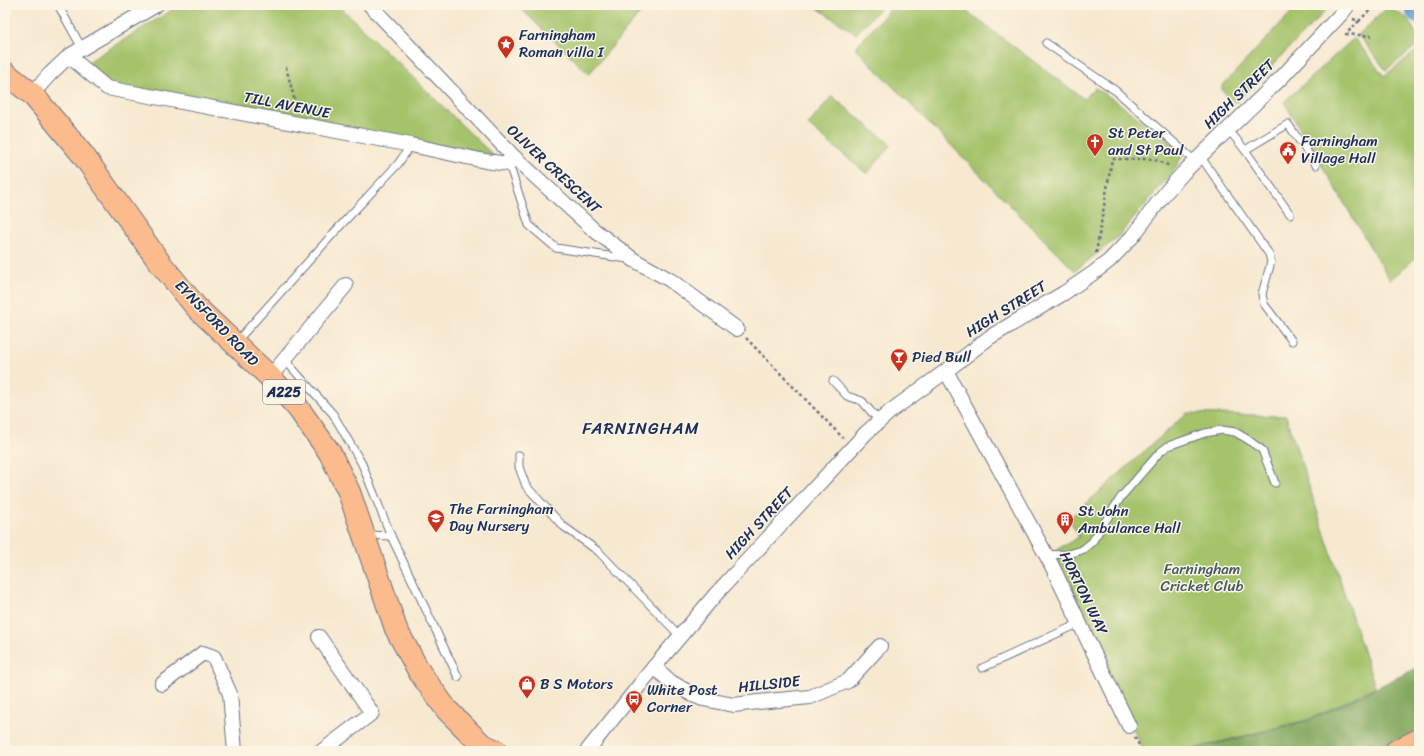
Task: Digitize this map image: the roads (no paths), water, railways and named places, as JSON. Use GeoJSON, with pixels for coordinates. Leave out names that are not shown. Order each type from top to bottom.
{"type":"FeatureCollection","features":[{"type":"Feature","properties":{"kind":"main road","name":"EYNSFORD ROAD"},"geometry":{"type":"LineString","coordinates":[[5,73],[32,94],[83,155],[160,263],[198,308],[270,377],[298,408],[330,453],[349,492],[396,629],[420,673],[447,710],[481,744],[496,751]]}},
{"type":"Feature","properties":{"kind":"main road"},"geometry":{"type":"LineString","coordinates":[[1396,751],[1419,740]]}},
{"type":"Feature","properties":{"kind":"street"},"geometry":{"type":"LineString","coordinates":[[32,94],[69,56],[156,5]]}},
{"type":"Feature","properties":{"kind":"street","name":"OLIVER CRESCENT"},"geometry":{"type":"LineString","coordinates":[[370,5],[512,161],[594,230],[634,260],[670,280],[737,329]]}},
{"type":"Feature","properties":{"kind":"street","name":"HIGH STREET"},"geometry":{"type":"LineString","coordinates":[[587,751],[654,667],[716,594],[879,421],[990,336],[1064,293],[1092,274],[1124,246],[1183,173],[1281,78],[1348,5]]}},
{"type":"Feature","properties":{"kind":"street","name":"TILL AVENUE"},"geometry":{"type":"LineString","coordinates":[[69,56],[107,88],[411,145],[485,161],[512,161]]}},
{"type":"Feature","properties":{"kind":"street"},"geometry":{"type":"LineString","coordinates":[[270,377],[346,285]]}},
{"type":"Feature","properties":{"kind":"street","name":"HORTON WAY"},"geometry":{"type":"LineString","coordinates":[[946,371],[1046,555],[1129,726]]}},
{"type":"Feature","properties":{"kind":"street"},"geometry":{"type":"LineString","coordinates":[[319,637],[372,713],[322,751]]}},
{"type":"Feature","properties":{"kind":"street","name":"HILLSIDE"},"geometry":{"type":"LineString","coordinates":[[654,667],[671,682],[693,695],[703,699],[734,705],[810,697],[848,681],[880,646]]}},
{"type":"Feature","properties":{"kind":"street"},"geometry":{"type":"LineString","coordinates":[[162,684],[203,652],[214,657],[230,694],[236,751]]}},
{"type":"Feature","properties":{"kind":"lane"},"geometry":{"type":"LineString","coordinates":[[58,5],[82,48]]}},
{"type":"Feature","properties":{"kind":"lane"},"geometry":{"type":"LineString","coordinates":[[1046,43],[1116,91],[1198,158],[1270,254],[1271,262],[1262,299],[1292,342]]}},
{"type":"Feature","properties":{"kind":"lane"},"geometry":{"type":"LineString","coordinates":[[1245,150],[1288,124],[1316,165]]}},
{"type":"Feature","properties":{"kind":"lane"},"geometry":{"type":"LineString","coordinates":[[1228,129],[1245,150],[1290,214]]}},
{"type":"Feature","properties":{"kind":"lane"},"geometry":{"type":"LineString","coordinates":[[235,344],[341,225],[398,164],[411,145]]}},
{"type":"Feature","properties":{"kind":"lane"},"geometry":{"type":"LineString","coordinates":[[512,161],[529,226],[556,248],[634,260]]}},
{"type":"Feature","properties":{"kind":"lane"},"geometry":{"type":"LineString","coordinates":[[284,359],[333,414],[362,464],[391,536],[458,677]]}},
{"type":"Feature","properties":{"kind":"lane"},"geometry":{"type":"LineString","coordinates":[[833,381],[847,396],[862,401],[879,421]]}},
{"type":"Feature","properties":{"kind":"lane"},"geometry":{"type":"LineString","coordinates":[[1046,555],[1070,554],[1082,550],[1092,542],[1121,497],[1160,452],[1168,446],[1205,433],[1222,430],[1235,432],[1248,438],[1262,450],[1275,483]]}},
{"type":"Feature","properties":{"kind":"lane"},"geometry":{"type":"LineString","coordinates":[[519,454],[519,468],[526,486],[563,526],[598,551],[680,636]]}},
{"type":"Feature","properties":{"kind":"lane"},"geometry":{"type":"LineString","coordinates":[[364,535],[391,536]]}},
{"type":"Feature","properties":{"kind":"lane"},"geometry":{"type":"LineString","coordinates":[[982,668],[1080,623]]}},
{"type":"Feature","properties":{"kind":"waterway"},"geometry":{"type":"LineString","coordinates":[[1417,5],[1419,10]]}},
{"type":"Feature","properties":{"kind":"place","name":"Farningham Roman villa I"},"geometry":{"type":"Point","coordinates":[506,59]}},
{"type":"Feature","properties":{"kind":"place","name":"St Peter and St Paul"},"geometry":{"type":"Point","coordinates":[1095,157]}},
{"type":"Feature","properties":{"kind":"place","name":"Farningham Village Hall"},"geometry":{"type":"Point","coordinates":[1288,165]}},
{"type":"Feature","properties":{"kind":"place","name":"Pied Bull"},"geometry":{"type":"Point","coordinates":[899,372]}},
{"type":"Feature","properties":{"kind":"place","name":"The Farningham Day Nursery"},"geometry":{"type":"Point","coordinates":[436,533]}},
{"type":"Feature","properties":{"kind":"place","name":"St John Ambulance Hall"},"geometry":{"type":"Point","coordinates":[1065,535]}},
{"type":"Feature","properties":{"kind":"place","name":"B S Motors"},"geometry":{"type":"Point","coordinates":[527,699]}},
{"type":"Feature","properties":{"kind":"place","name":"White Post Corner"},"geometry":{"type":"Point","coordinates":[634,714]}},
{"type":"Feature","properties":{"kind":"district","name":"FARNINGHAM"},"geometry":{"type":"Point","coordinates":[641,428]}},
{"type":"Feature","properties":{"kind":"park label","name":"Farningham Cricket Club"},"geometry":{"type":"Point","coordinates":[1202,578]}}]}
